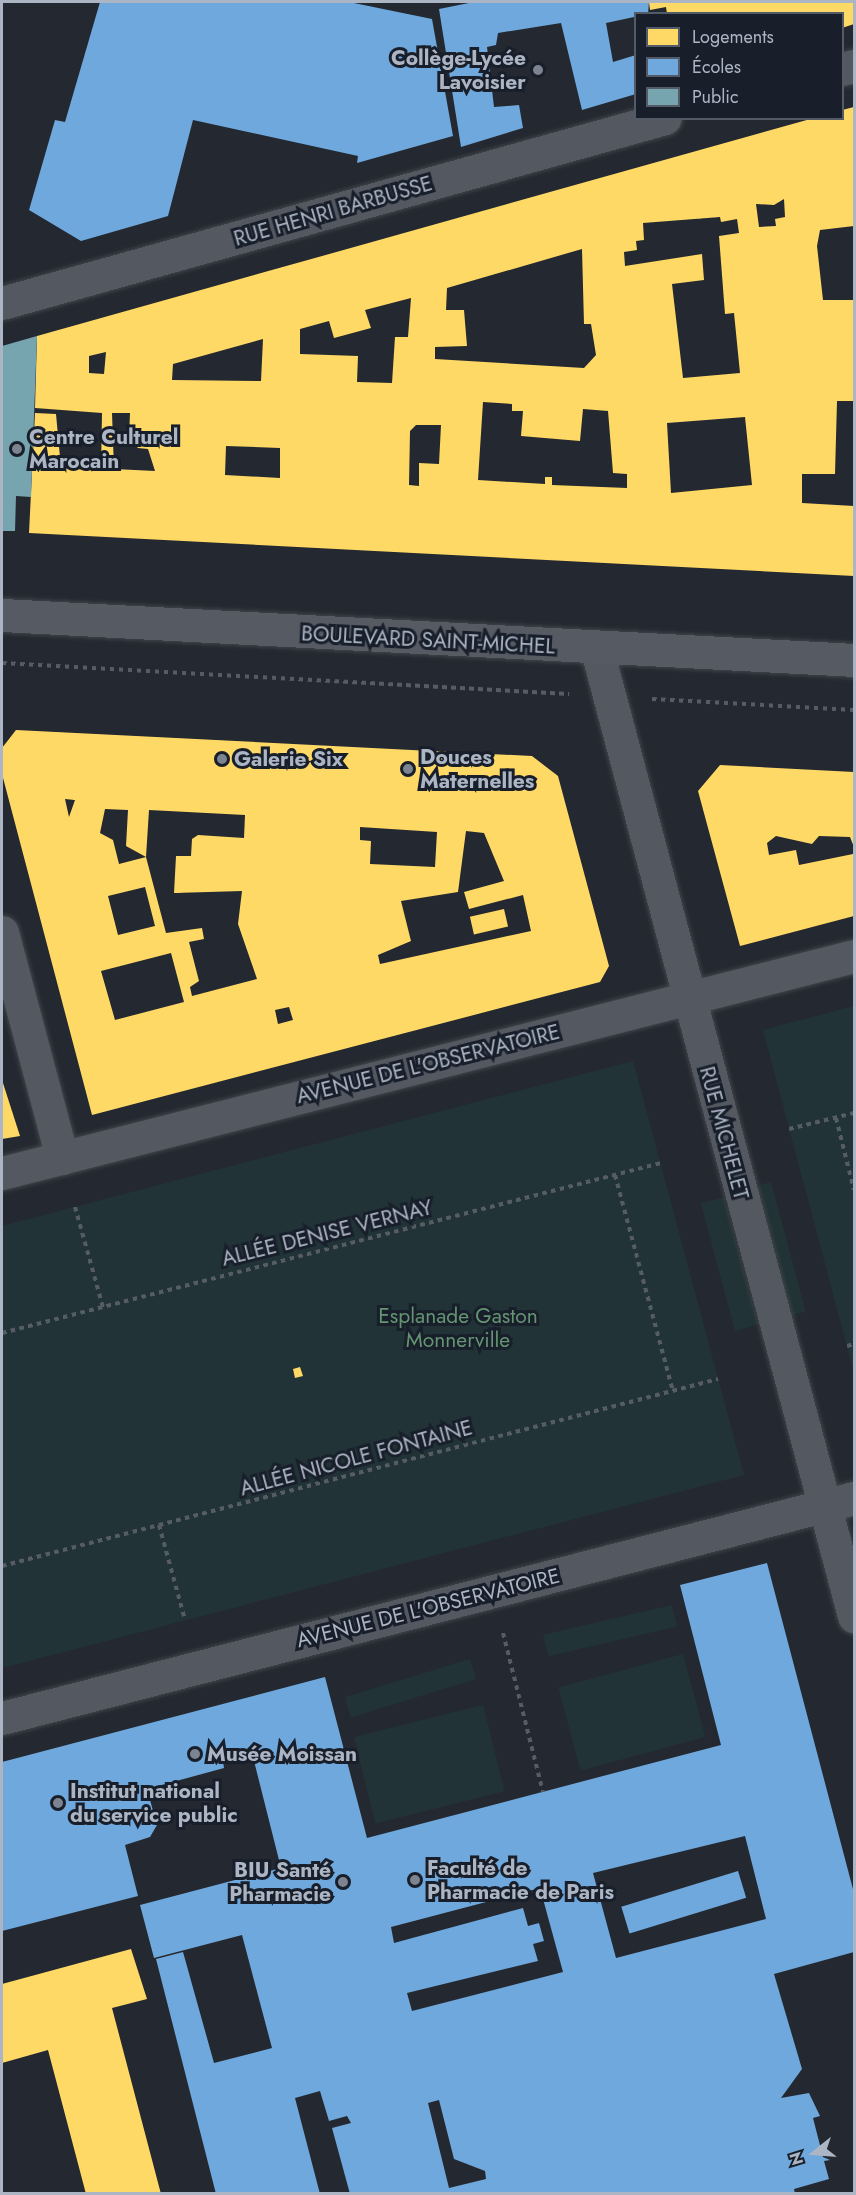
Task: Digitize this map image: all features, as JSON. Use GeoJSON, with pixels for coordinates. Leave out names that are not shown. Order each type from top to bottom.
{"type":"FeatureCollection","features":[{"type":"Feature","properties":{"kind":"main road","name":"BOULEVARD SAINT-MICHEL"},"geometry":{"type":"LineString","coordinates":[[2,615],[597,650],[855,660]]}},
{"type":"Feature","properties":{"kind":"street","name":"RUE HENRI BARBUSSE"},"geometry":{"type":"LineString","coordinates":[[2,303],[658,120]]}},
{"type":"Feature","properties":{"kind":"street","name":"RUE MICHELET"},"geometry":{"type":"LineString","coordinates":[[597,650],[688,998],[840,1502],[855,1616]]}},
{"type":"Feature","properties":{"kind":"street"},"geometry":{"type":"LineString","coordinates":[[2,932],[62,1158]]}},
{"type":"Feature","properties":{"kind":"street","name":"AVENUE DE L'OBSERVATOIRE"},"geometry":{"type":"LineString","coordinates":[[2,1173],[855,956]]}},
{"type":"Feature","properties":{"kind":"street","name":"AVENUE DE L'OBSERVATOIRE"},"geometry":{"type":"LineString","coordinates":[[2,1718],[840,1502]]}},
{"type":"Feature","properties":{"kind":"path"},"geometry":{"type":"LineString","coordinates":[[2,663],[558,693]]}},
{"type":"Feature","properties":{"kind":"path"},"geometry":{"type":"LineString","coordinates":[[659,699],[855,710]]}},
{"type":"Feature","properties":{"kind":"path"},"geometry":{"type":"LineString","coordinates":[[789,1130],[855,1113]]}},
{"type":"Feature","properties":{"kind":"path"},"geometry":{"type":"LineString","coordinates":[[836,1118],[855,1190]]}},
{"type":"Feature","properties":{"kind":"path","name":"ALLÉE DENISE VERNAY"},"geometry":{"type":"LineString","coordinates":[[2,1333],[661,1163]]}},
{"type":"Feature","properties":{"kind":"path"},"geometry":{"type":"LineString","coordinates":[[615,1175],[673,1391]]}},
{"type":"Feature","properties":{"kind":"path"},"geometry":{"type":"LineString","coordinates":[[75,1207],[103,1307]]}},
{"type":"Feature","properties":{"kind":"path"},"geometry":{"type":"LineString","coordinates":[[847,1346],[855,1344]]}},
{"type":"Feature","properties":{"kind":"path","name":"ALLÉE NICOLE FONTAINE"},"geometry":{"type":"LineString","coordinates":[[2,1566],[718,1380]]}},
{"type":"Feature","properties":{"kind":"path"},"geometry":{"type":"LineString","coordinates":[[159,1525],[185,1620]]}},
{"type":"Feature","properties":{"kind":"path"},"geometry":{"type":"LineString","coordinates":[[503,1634],[543,1792]]}},
{"type":"Feature","properties":{"kind":"green space"},"geometry":{"type":"Polygon","coordinates":[[[854,1006],[854,1373],[763,1030],[854,1006]]]}},
{"type":"Feature","properties":{"kind":"green space","name":"Esplanade Gaston Monnerville"},"geometry":{"type":"Polygon","coordinates":[[[633,1061],[744,1475],[2,1668],[2,1226],[633,1061]]]}},
{"type":"Feature","properties":{"kind":"green space"},"geometry":{"type":"Polygon","coordinates":[[[771,1182],[806,1311],[783,1317],[749,1188],[771,1182]]]}},
{"type":"Feature","properties":{"kind":"green space"},"geometry":{"type":"Polygon","coordinates":[[[724,1197],[758,1325],[735,1331],[701,1203],[724,1197]]]}},
{"type":"Feature","properties":{"kind":"green space"},"geometry":{"type":"Polygon","coordinates":[[[672,1605],[677,1626],[548,1656],[543,1635],[672,1605]]]}},
{"type":"Feature","properties":{"kind":"green space"},"geometry":{"type":"Polygon","coordinates":[[[683,1654],[705,1737],[581,1770],[558,1687],[683,1654]]]}},
{"type":"Feature","properties":{"kind":"green space"},"geometry":{"type":"Polygon","coordinates":[[[470,1659],[476,1679],[351,1717],[345,1697],[470,1659]]]}},
{"type":"Feature","properties":{"kind":"green space"},"geometry":{"type":"Polygon","coordinates":[[[483,1705],[505,1791],[375,1824],[354,1737],[483,1705]]]}},
{"type":"Feature","properties":{"kind":"building: Logements"},"geometry":{"type":"Polygon","coordinates":[[[649,2],[854,2],[854,24],[844,27],[844,12],[667,12],[666,7],[650,10],[649,2]]]}},
{"type":"Feature","properties":{"kind":"building: Logements"},"geometry":{"type":"Polygon","coordinates":[[[854,107],[854,226],[820,230],[817,246],[823,300],[854,300],[854,401],[837,401],[835,474],[802,474],[802,503],[854,506],[854,576],[29,533],[35,413],[56,414],[61,468],[101,471],[102,413],[35,408],[37,336],[807,120],[844,120],[844,110],[854,107]],[[784,199],[774,205],[756,204],[759,227],[776,226],[775,219],[785,217],[784,199]],[[720,217],[643,223],[644,240],[636,241],[637,250],[624,252],[625,266],[702,254],[704,280],[672,284],[683,378],[740,373],[734,313],[725,314],[719,236],[739,233],[737,219],[721,222],[720,217]],[[582,249],[447,288],[446,310],[464,310],[467,346],[435,347],[435,359],[584,368],[596,355],[591,324],[584,324],[582,249]],[[411,298],[365,310],[371,328],[334,338],[329,321],[300,329],[300,354],[358,356],[357,382],[392,383],[395,337],[408,337],[411,298]],[[263,339],[173,364],[172,380],[261,381],[263,339]],[[106,352],[89,356],[89,373],[104,374],[106,352]],[[483,402],[478,480],[545,484],[545,477],[552,477],[552,485],[627,488],[627,474],[613,473],[608,411],[583,409],[580,441],[521,436],[523,411],[512,411],[512,404],[483,402]],[[112,413],[114,469],[155,471],[148,449],[138,448],[129,438],[130,413],[112,413]],[[745,417],[667,423],[671,493],[752,485],[745,417]],[[416,425],[410,431],[409,485],[419,486],[419,463],[439,464],[441,425],[416,425]],[[226,446],[225,475],[280,478],[280,448],[226,446]]]}},
{"type":"Feature","properties":{"kind":"building: Logements"},"geometry":{"type":"Polygon","coordinates":[[[16,730],[532,756],[558,776],[609,966],[600,982],[92,1115],[2,774],[2,748],[16,730]],[[65,799],[69,817],[75,800],[65,799]],[[105,809],[100,833],[113,840],[119,864],[146,857],[126,846],[128,810],[105,809]],[[149,810],[146,857],[166,933],[202,928],[204,939],[189,942],[199,981],[190,987],[192,996],[257,979],[238,924],[242,891],[174,893],[176,856],[191,856],[192,839],[198,835],[244,838],[245,815],[149,810]],[[360,827],[360,840],[371,841],[370,864],[435,867],[437,832],[360,827]],[[466,831],[458,892],[401,901],[411,941],[378,955],[380,964],[531,931],[523,895],[469,909],[464,892],[504,881],[484,833],[466,831]],[[145,887],[108,896],[118,935],[155,926],[145,887]],[[171,953],[101,971],[115,1020],[184,1002],[171,953]],[[289,1007],[275,1010],[278,1024],[293,1020],[289,1007]]]}},
{"type":"Feature","properties":{"kind":"building: Logements"},"geometry":{"type":"Polygon","coordinates":[[[720,765],[854,772],[854,847],[850,837],[819,836],[812,844],[776,836],[767,843],[769,855],[796,850],[799,865],[853,854],[854,916],[740,946],[698,791],[720,765]]]}},
{"type":"Feature","properties":{"kind":"building: Logements"},"geometry":{"type":"Polygon","coordinates":[[[504,909],[508,927],[474,934],[470,917],[504,909]]]}},
{"type":"Feature","properties":{"kind":"building: Logements"},"geometry":{"type":"Polygon","coordinates":[[[2,1080],[20,1136],[2,1139],[2,1080]]]}},
{"type":"Feature","properties":{"kind":"building: Logements"},"geometry":{"type":"Polygon","coordinates":[[[300,1367],[303,1376],[295,1378],[293,1369],[300,1367]]]}},
{"type":"Feature","properties":{"kind":"building: Logements"},"geometry":{"type":"Polygon","coordinates":[[[131,1949],[147,1999],[112,2008],[161,2194],[86,2194],[48,2050],[2,2063],[2,1984],[131,1949]]]}},
{"type":"Feature","properties":{"kind":"building: Écoles"},"geometry":{"type":"Polygon","coordinates":[[[100,2],[349,2],[432,19],[453,136],[357,163],[358,156],[193,120],[168,216],[81,241],[29,210],[55,120],[65,122],[100,2]]]}},
{"type":"Feature","properties":{"kind":"building: Écoles","name":"Collège-Lycée Lavoisier"},"geometry":{"type":"Polygon","coordinates":[[[474,2],[649,2],[648,12],[634,12],[634,17],[606,23],[613,62],[634,56],[634,95],[582,110],[561,23],[498,33],[496,45],[487,47],[494,107],[519,105],[523,128],[461,147],[439,9],[474,2]]]}},
{"type":"Feature","properties":{"kind":"building: Écoles","name":"Faculté de Pharmacie de Paris"},"geometry":{"type":"Polygon","coordinates":[[[767,1563],[854,1893],[854,1952],[774,1974],[802,2069],[781,2098],[809,2093],[820,2116],[813,2118],[823,2157],[830,2160],[824,2161],[829,2179],[794,2189],[795,2194],[350,2194],[332,2128],[351,2123],[347,2116],[329,2121],[320,2091],[295,2098],[320,2194],[216,2194],[156,1959],[183,1952],[214,2063],[272,2048],[242,1935],[154,1958],[140,1905],[281,1868],[252,1753],[223,1761],[224,1768],[147,1789],[157,1825],[150,1837],[125,1845],[138,1896],[2,1931],[2,1762],[325,1677],[367,1838],[721,1745],[680,1585],[767,1563]],[[745,1836],[593,1873],[616,1958],[766,1919],[745,1836]],[[540,1888],[391,1927],[394,1943],[523,1908],[528,1926],[539,1923],[544,1941],[533,1944],[538,1961],[407,1993],[412,2011],[563,1972],[540,1888]],[[439,2100],[428,2103],[449,2188],[486,2179],[485,2171],[454,2159],[439,2100]]]}},
{"type":"Feature","properties":{"kind":"building: Écoles"},"geometry":{"type":"Polygon","coordinates":[[[738,1871],[746,1898],[630,1933],[621,1907],[738,1871]]]}},
{"type":"Feature","properties":{"kind":"building: Public","name":"Centre Culturel Marocain"},"geometry":{"type":"Polygon","coordinates":[[[37,336],[31,497],[16,496],[15,531],[2,531],[2,346],[37,336]]]}},
{"type":"Feature","properties":{"kind":"place","name":"Collège-Lycée Lavoisier"},"geometry":{"type":"Point","coordinates":[538,70]}},
{"type":"Feature","properties":{"kind":"place","name":"Centre Culturel Marocain"},"geometry":{"type":"Point","coordinates":[17,449]}},
{"type":"Feature","properties":{"kind":"place","name":"Galerie Six"},"geometry":{"type":"Point","coordinates":[222,759]}},
{"type":"Feature","properties":{"kind":"place","name":"Douces Maternelles"},"geometry":{"type":"Point","coordinates":[408,769]}},
{"type":"Feature","properties":{"kind":"place","name":"Musée Moissan"},"geometry":{"type":"Point","coordinates":[195,1754]}},
{"type":"Feature","properties":{"kind":"place","name":"Institut national du service public"},"geometry":{"type":"Point","coordinates":[58,1803]}},
{"type":"Feature","properties":{"kind":"place","name":"Faculté de Pharmacie de Paris"},"geometry":{"type":"Point","coordinates":[415,1880]}},
{"type":"Feature","properties":{"kind":"place","name":"BIU Santé Pharmacie"},"geometry":{"type":"Point","coordinates":[343,1882]}}]}
